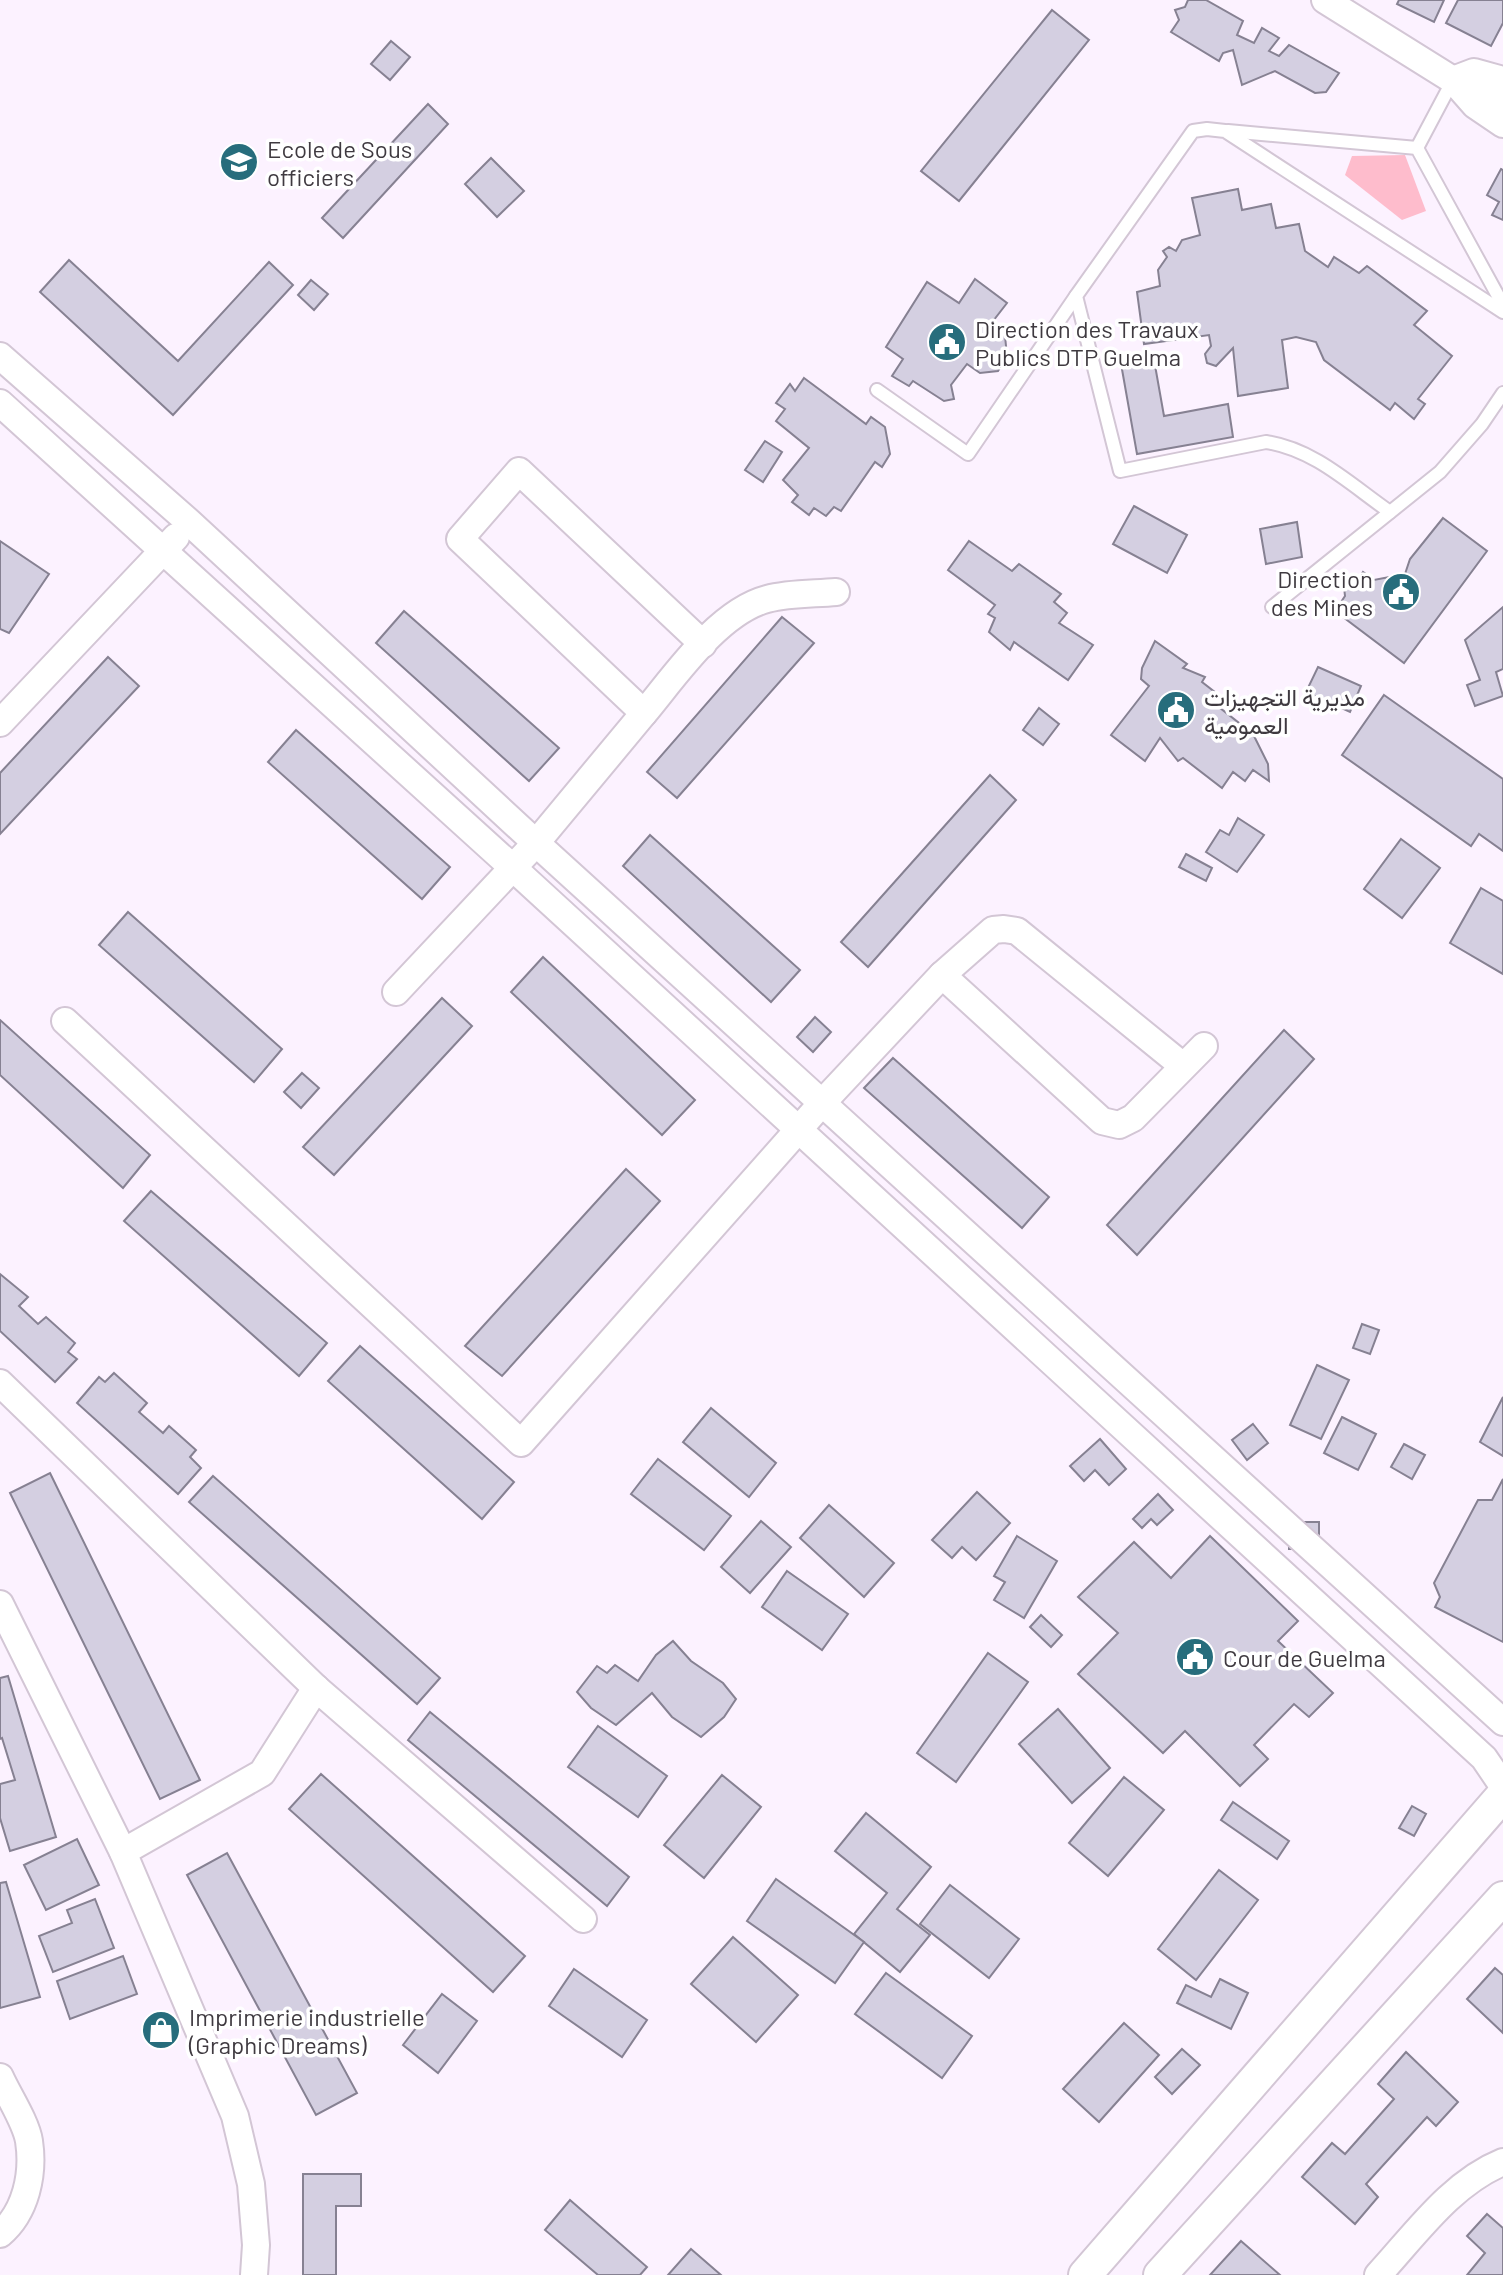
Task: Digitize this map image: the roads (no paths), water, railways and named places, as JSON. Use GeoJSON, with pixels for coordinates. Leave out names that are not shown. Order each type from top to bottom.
{"type":"FeatureCollection","features":[{"type":"Feature","properties":{"kind":"street"},"geometry":{"type":"LineString","coordinates":[[1325,0],[1453,80],[1503,105]]}},
{"type":"Feature","properties":{"kind":"street"},"geometry":{"type":"LineString","coordinates":[[1453,80],[1474,72],[1503,80]]}},
{"type":"Feature","properties":{"kind":"street"},"geometry":{"type":"LineString","coordinates":[[1453,80],[1475,105],[1503,124]]}},
{"type":"Feature","properties":{"kind":"street"},"geometry":{"type":"LineString","coordinates":[[0,356],[189,522],[536,843],[1503,1722]]}},
{"type":"Feature","properties":{"kind":"street"},"geometry":{"type":"LineString","coordinates":[[0,403],[512,867],[1484,1758],[1503,1786]]}},
{"type":"Feature","properties":{"kind":"street"},"geometry":{"type":"LineString","coordinates":[[644,713],[460,539],[519,471],[703,644]]}},
{"type":"Feature","properties":{"kind":"street"},"geometry":{"type":"LineString","coordinates":[[0,723],[189,522]]}},
{"type":"Feature","properties":{"kind":"street"},"geometry":{"type":"LineString","coordinates":[[396,992],[536,843],[703,644],[739,611],[765,599],[836,592]]}},
{"type":"Feature","properties":{"kind":"street"},"geometry":{"type":"LineString","coordinates":[[65,1021],[521,1443],[822,1103],[942,975],[993,930],[1017,931],[1183,1066]]}},
{"type":"Feature","properties":{"kind":"street"},"geometry":{"type":"LineString","coordinates":[[942,975],[1102,1121],[1119,1125],[1133,1118],[1204,1046]]}},
{"type":"Feature","properties":{"kind":"street"},"geometry":{"type":"LineString","coordinates":[[0,1383],[316,1688],[583,1919]]}},
{"type":"Feature","properties":{"kind":"street"},"geometry":{"type":"LineString","coordinates":[[0,1604],[123,1852],[235,2116],[251,2184],[256,2245],[254,2275]]}},
{"type":"Feature","properties":{"kind":"street"},"geometry":{"type":"LineString","coordinates":[[123,1852],[262,1773],[316,1688]]}},
{"type":"Feature","properties":{"kind":"street"},"geometry":{"type":"LineString","coordinates":[[1085,2275],[1503,1795]]}},
{"type":"Feature","properties":{"kind":"street"},"geometry":{"type":"LineString","coordinates":[[1160,2275],[1503,1898]]}},
{"type":"Feature","properties":{"kind":"street"},"geometry":{"type":"LineString","coordinates":[[0,2077],[29,2139],[30,2183],[14,2222],[0,2234]]}},
{"type":"Feature","properties":{"kind":"street"},"geometry":{"type":"LineString","coordinates":[[1378,2275],[1455,2190],[1503,2162]]}},
{"type":"Feature","properties":{"kind":"lane"},"geometry":{"type":"LineString","coordinates":[[1417,148],[1453,80]]}},
{"type":"Feature","properties":{"kind":"lane"},"geometry":{"type":"LineString","coordinates":[[877,390],[968,454],[1193,131],[1207,129],[1417,148]]}},
{"type":"Feature","properties":{"kind":"lane"},"geometry":{"type":"LineString","coordinates":[[1218,130],[1225,131],[1503,312]]}},
{"type":"Feature","properties":{"kind":"lane"},"geometry":{"type":"LineString","coordinates":[[1417,148],[1503,305]]}},
{"type":"Feature","properties":{"kind":"lane"},"geometry":{"type":"LineString","coordinates":[[1076,296],[1120,471],[1266,442],[1306,453],[1390,512]]}},
{"type":"Feature","properties":{"kind":"lane"},"geometry":{"type":"LineString","coordinates":[[1272,607],[1440,472],[1482,424],[1503,393]]}},
{"type":"Feature","properties":{"kind":"place","name":"Ecole de Sous officiers"},"geometry":{"type":"Point","coordinates":[239,162]}},
{"type":"Feature","properties":{"kind":"place","name":"Direction des Travaux Publics DTP Guelma"},"geometry":{"type":"Point","coordinates":[947,342]}},
{"type":"Feature","properties":{"kind":"place","name":"Direction des Mines"},"geometry":{"type":"Point","coordinates":[1401,592]}},
{"type":"Feature","properties":{"kind":"place","name":"مديرية التجهيزات العمومية"},"geometry":{"type":"Point","coordinates":[1176,710]}},
{"type":"Feature","properties":{"kind":"place","name":"Cour de Guelma"},"geometry":{"type":"Point","coordinates":[1195,1657]}},
{"type":"Feature","properties":{"kind":"place","name":"Imprimerie industrielle (Graphic Dreams)"},"geometry":{"type":"Point","coordinates":[161,2030]}}]}
